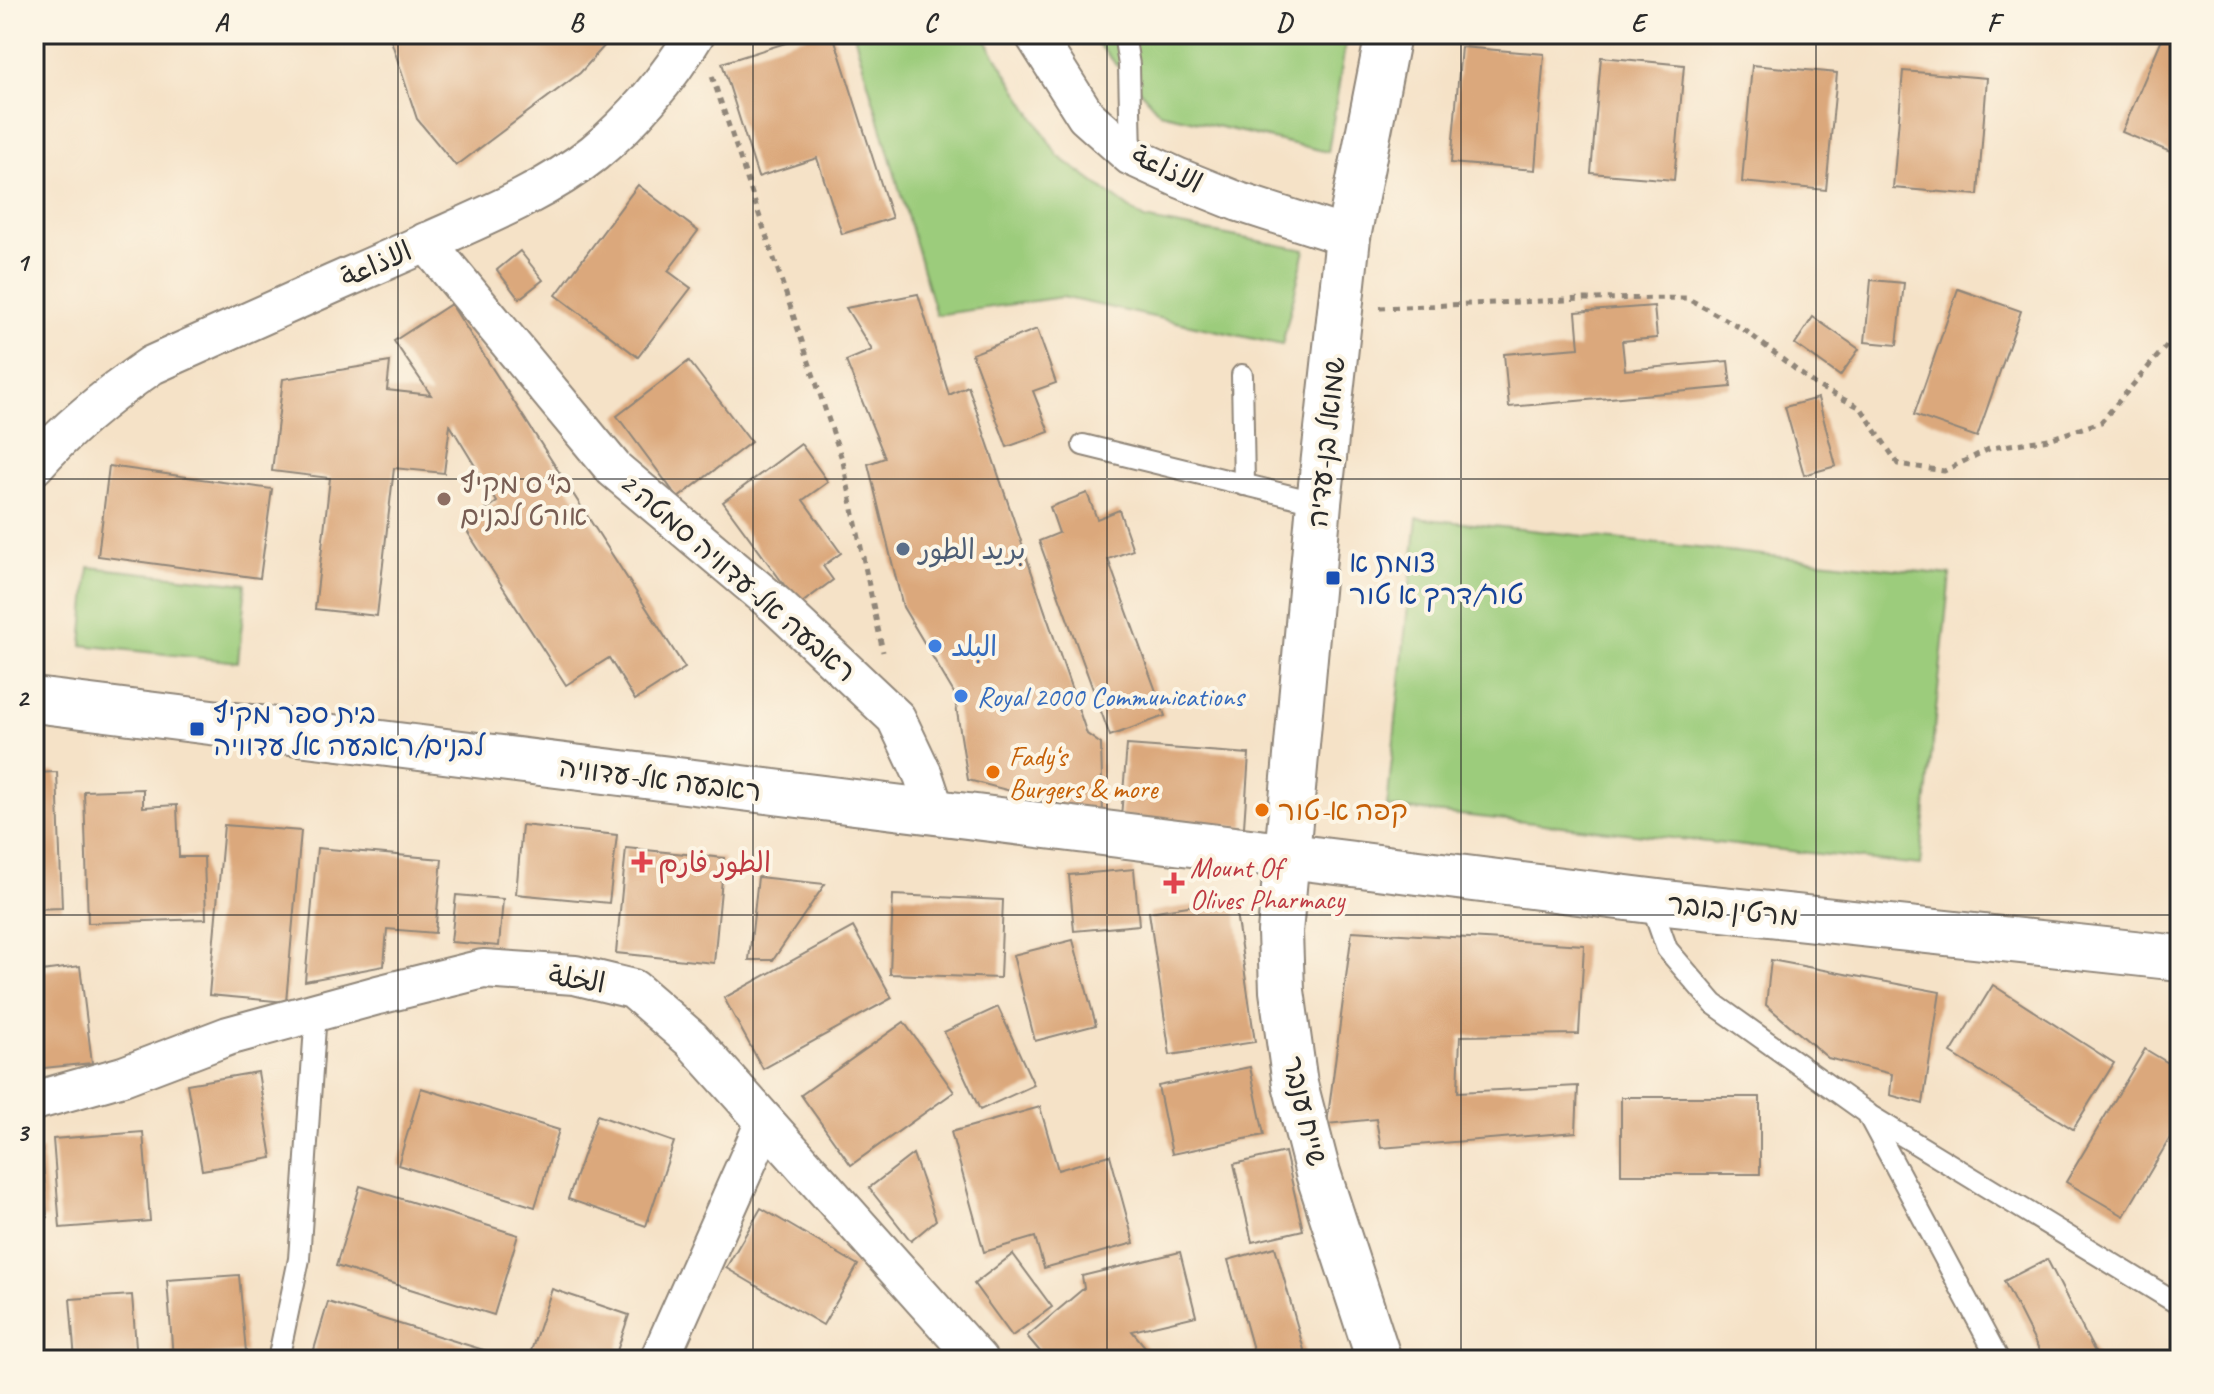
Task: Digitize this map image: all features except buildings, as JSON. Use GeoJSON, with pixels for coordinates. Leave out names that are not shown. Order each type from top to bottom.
{"type":"FeatureCollection","features":[{"type":"Feature","properties":{"kind":"street","name":"الاذاعة"},"geometry":{"type":"LineString","coordinates":[[1034,34],[1086,116],[1131,156],[1239,202],[1348,237]]}},
{"type":"Feature","properties":{"kind":"street","name":"שמואל בן-עדיה"},"geometry":{"type":"LineString","coordinates":[[1286,854],[1348,237],[1388,34]]}},
{"type":"Feature","properties":{"kind":"street","name":"الاذاعة"},"geometry":{"type":"LineString","coordinates":[[34,466],[101,399],[152,365],[558,179],[595,152],[638,110],[680,59],[702,50]]}},
{"type":"Feature","properties":{"kind":"street","name":"ראבעה אל-עדוויה סמטה 2"},"geometry":{"type":"LineString","coordinates":[[426,242],[614,469],[776,605],[896,718],[923,775],[936,814]]}},
{"type":"Feature","properties":{"kind":"street","name":"ראבעה אל-עדוויה"},"geometry":{"type":"LineString","coordinates":[[34,700],[936,814],[1286,854]]}},
{"type":"Feature","properties":{"kind":"street","name":"מרטין בובר"},"geometry":{"type":"LineString","coordinates":[[1286,854],[1675,904],[2180,958]]}},
{"type":"Feature","properties":{"kind":"street","name":"שייח ענבר"},"geometry":{"type":"LineString","coordinates":[[1286,854],[1282,991],[1295,1084],[1318,1173],[1379,1360]]}},
{"type":"Feature","properties":{"kind":"street","name":"الخلة"},"geometry":{"type":"LineString","coordinates":[[34,1101],[123,1076],[228,1036],[483,969],[575,975],[633,989],[691,1039],[978,1360]]}},
{"type":"Feature","properties":{"kind":"street"},"geometry":{"type":"LineString","coordinates":[[659,1360],[765,1122]]}},
{"type":"Feature","properties":{"kind":"lane"},"geometry":{"type":"LineString","coordinates":[[1124,34],[1129,65],[1131,156]]}},
{"type":"Feature","properties":{"kind":"lane"},"geometry":{"type":"LineString","coordinates":[[1242,375],[1244,485]]}},
{"type":"Feature","properties":{"kind":"lane"},"geometry":{"type":"LineString","coordinates":[[1083,445],[1319,503]]}},
{"type":"Feature","properties":{"kind":"lane"},"geometry":{"type":"LineString","coordinates":[[1675,904],[1656,918],[1667,949],[1714,1004],[1867,1113],[2180,1305]]}},
{"type":"Feature","properties":{"kind":"lane"},"geometry":{"type":"LineString","coordinates":[[278,1360],[299,1259],[316,1012]]}},
{"type":"Feature","properties":{"kind":"lane"},"geometry":{"type":"LineString","coordinates":[[1867,1113],[1999,1360]]}},
{"type":"Feature","properties":{"kind":"path"},"geometry":{"type":"LineString","coordinates":[[702,50],[843,462],[884,658]]}},
{"type":"Feature","properties":{"kind":"path"},"geometry":{"type":"LineString","coordinates":[[1340,310],[1586,299],[1687,298],[1746,331],[1817,386],[1861,408],[1898,464],[1944,471],[1991,448],[2049,439],[2101,422],[2137,384],[2180,330]]}},
{"type":"Feature","properties":{"kind":"green space"},"geometry":{"type":"Polygon","coordinates":[[[854,34],[982,34],[1058,156],[1144,219],[1305,250],[1282,345],[1062,297],[936,315],[854,34]]]}},
{"type":"Feature","properties":{"kind":"green space"},"geometry":{"type":"Polygon","coordinates":[[[1089,34],[1347,34],[1328,152],[1160,113],[1089,34]]]}},
{"type":"Feature","properties":{"kind":"green space"},"geometry":{"type":"Polygon","coordinates":[[[1417,518],[1950,575],[1920,865],[1387,807],[1417,518]]]}},
{"type":"Feature","properties":{"kind":"green space"},"geometry":{"type":"Polygon","coordinates":[[[89,567],[246,584],[238,662],[82,645],[89,567]]]}},
{"type":"Feature","properties":{"kind":"place","name":"בי\"ס מקיף אורט לבנים"},"geometry":{"type":"Point","coordinates":[444,499]}},
{"type":"Feature","properties":{"kind":"place","name":"بريد الطور"},"geometry":{"type":"Point","coordinates":[903,549]}},
{"type":"Feature","properties":{"kind":"place","name":"צומת א טור/דרך א טור"},"geometry":{"type":"Point","coordinates":[1333,578]}},
{"type":"Feature","properties":{"kind":"place","name":"البلد"},"geometry":{"type":"Point","coordinates":[935,646]}},
{"type":"Feature","properties":{"kind":"place","name":"Royal 2000 Communications"},"geometry":{"type":"Point","coordinates":[961,696]}},
{"type":"Feature","properties":{"kind":"place","name":"בית ספר מקיף לבנים/ראבעה אל עדוויה"},"geometry":{"type":"Point","coordinates":[197,729]}},
{"type":"Feature","properties":{"kind":"place","name":"Fady‘s Burgers & more"},"geometry":{"type":"Point","coordinates":[993,772]}},
{"type":"Feature","properties":{"kind":"place","name":"קפה א-טור"},"geometry":{"type":"Point","coordinates":[1262,810]}},
{"type":"Feature","properties":{"kind":"place","name":"الطور فارم"},"geometry":{"type":"Point","coordinates":[642,862]}},
{"type":"Feature","properties":{"kind":"place","name":"Mount Of Olives Pharmacy"},"geometry":{"type":"Point","coordinates":[1174,883]}}]}
